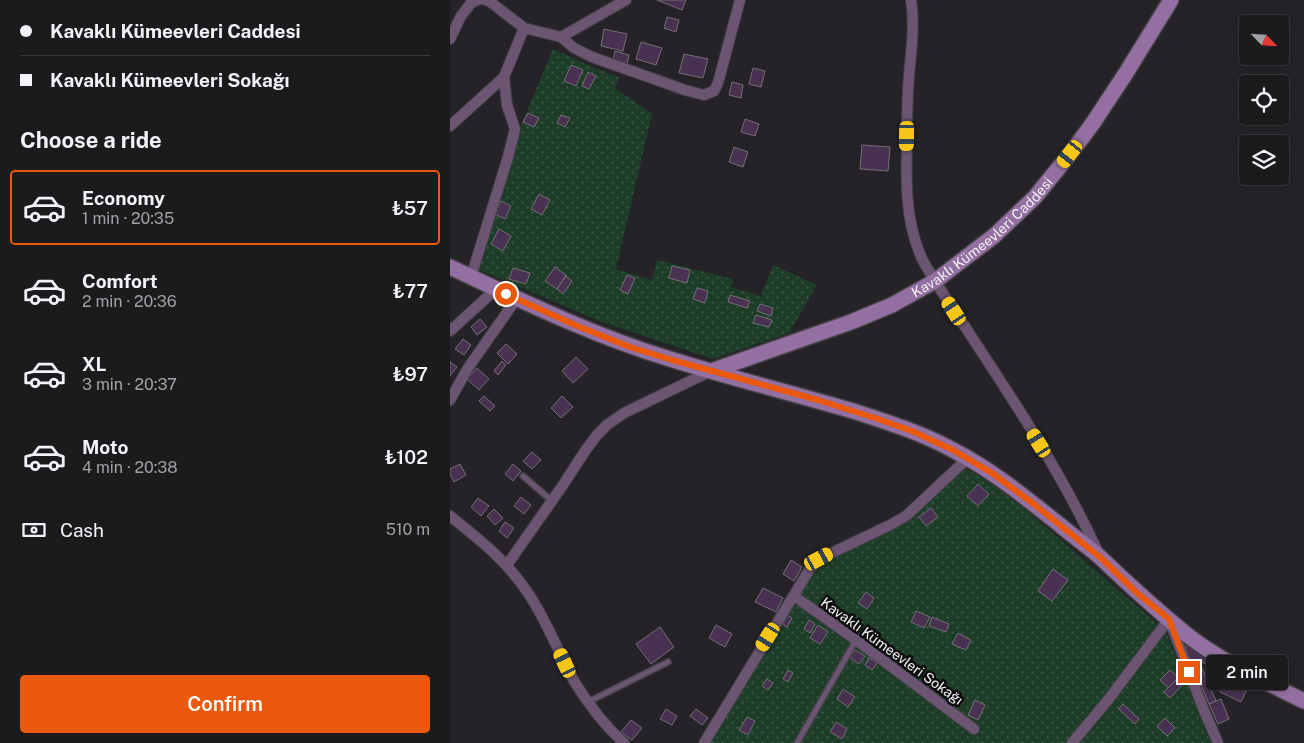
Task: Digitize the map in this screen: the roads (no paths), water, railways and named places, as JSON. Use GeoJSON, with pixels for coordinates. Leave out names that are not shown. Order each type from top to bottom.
{"type":"FeatureCollection","features":[{"type":"Feature","properties":{"kind":"street"},"geometry":{"type":"LineString","coordinates":[[450,39],[460,16],[471,3],[478,0]]}},
{"type":"Feature","properties":{"kind":"street"},"geometry":{"type":"LineString","coordinates":[[485,0],[489,1],[524,28],[561,37],[574,48],[592,57],[704,95],[714,91],[718,83],[740,0]]}},
{"type":"Feature","properties":{"kind":"street"},"geometry":{"type":"LineString","coordinates":[[561,37],[626,0]]}},
{"type":"Feature","properties":{"kind":"street"},"geometry":{"type":"LineString","coordinates":[[911,0],[913,23],[908,88],[906,170],[907,195],[916,244],[935,281],[1039,443],[1077,508],[1101,558]]}},
{"type":"Feature","properties":{"kind":"street","name":"Kavaklı Kümeevleri Caddesi"},"geometry":{"type":"LineString","coordinates":[[711,371],[872,314],[892,305],[935,281],[994,236],[1051,179],[1093,123],[1170,0]]}},
{"type":"Feature","properties":{"kind":"street"},"geometry":{"type":"LineString","coordinates":[[450,126],[504,77],[524,28]]}},
{"type":"Feature","properties":{"kind":"street"},"geometry":{"type":"LineString","coordinates":[[471,277],[515,129],[506,105],[504,77]]}},
{"type":"Feature","properties":{"kind":"street"},"geometry":{"type":"LineString","coordinates":[[450,267],[581,328],[630,347],[818,400],[875,418],[936,441],[968,458],[1013,488],[1101,558],[1136,592],[1187,634],[1226,660],[1304,702]]}},
{"type":"Feature","properties":{"kind":"street"},"geometry":{"type":"LineString","coordinates":[[450,331],[496,289]]}},
{"type":"Feature","properties":{"kind":"street"},"geometry":{"type":"LineString","coordinates":[[450,400],[477,355],[516,298]]}},
{"type":"Feature","properties":{"kind":"street"},"geometry":{"type":"LineString","coordinates":[[507,565],[597,435],[614,419],[624,413],[711,371]]}},
{"type":"Feature","properties":{"kind":"street"},"geometry":{"type":"LineString","coordinates":[[704,743],[811,567],[819,559],[906,516],[968,458]]}},
{"type":"Feature","properties":{"kind":"street"},"geometry":{"type":"LineString","coordinates":[[450,516],[507,565],[538,610],[574,681],[605,724],[624,743]]}},
{"type":"Feature","properties":{"kind":"street","name":"Kavaklı Kümeevleri Sokağı"},"geometry":{"type":"LineString","coordinates":[[794,596],[974,729]]}},
{"type":"Feature","properties":{"kind":"street"},"geometry":{"type":"LineString","coordinates":[[1072,743],[1108,700],[1169,619]]}},
{"type":"Feature","properties":{"kind":"street"},"geometry":{"type":"LineString","coordinates":[[1169,619],[1218,743]]}},
{"type":"Feature","properties":{"kind":"lane"},"geometry":{"type":"LineString","coordinates":[[522,476],[552,501]]}},
{"type":"Feature","properties":{"kind":"lane"},"geometry":{"type":"LineString","coordinates":[[798,743],[856,640]]}},
{"type":"Feature","properties":{"kind":"lane"},"geometry":{"type":"LineString","coordinates":[[588,702],[668,662]]}}]}
